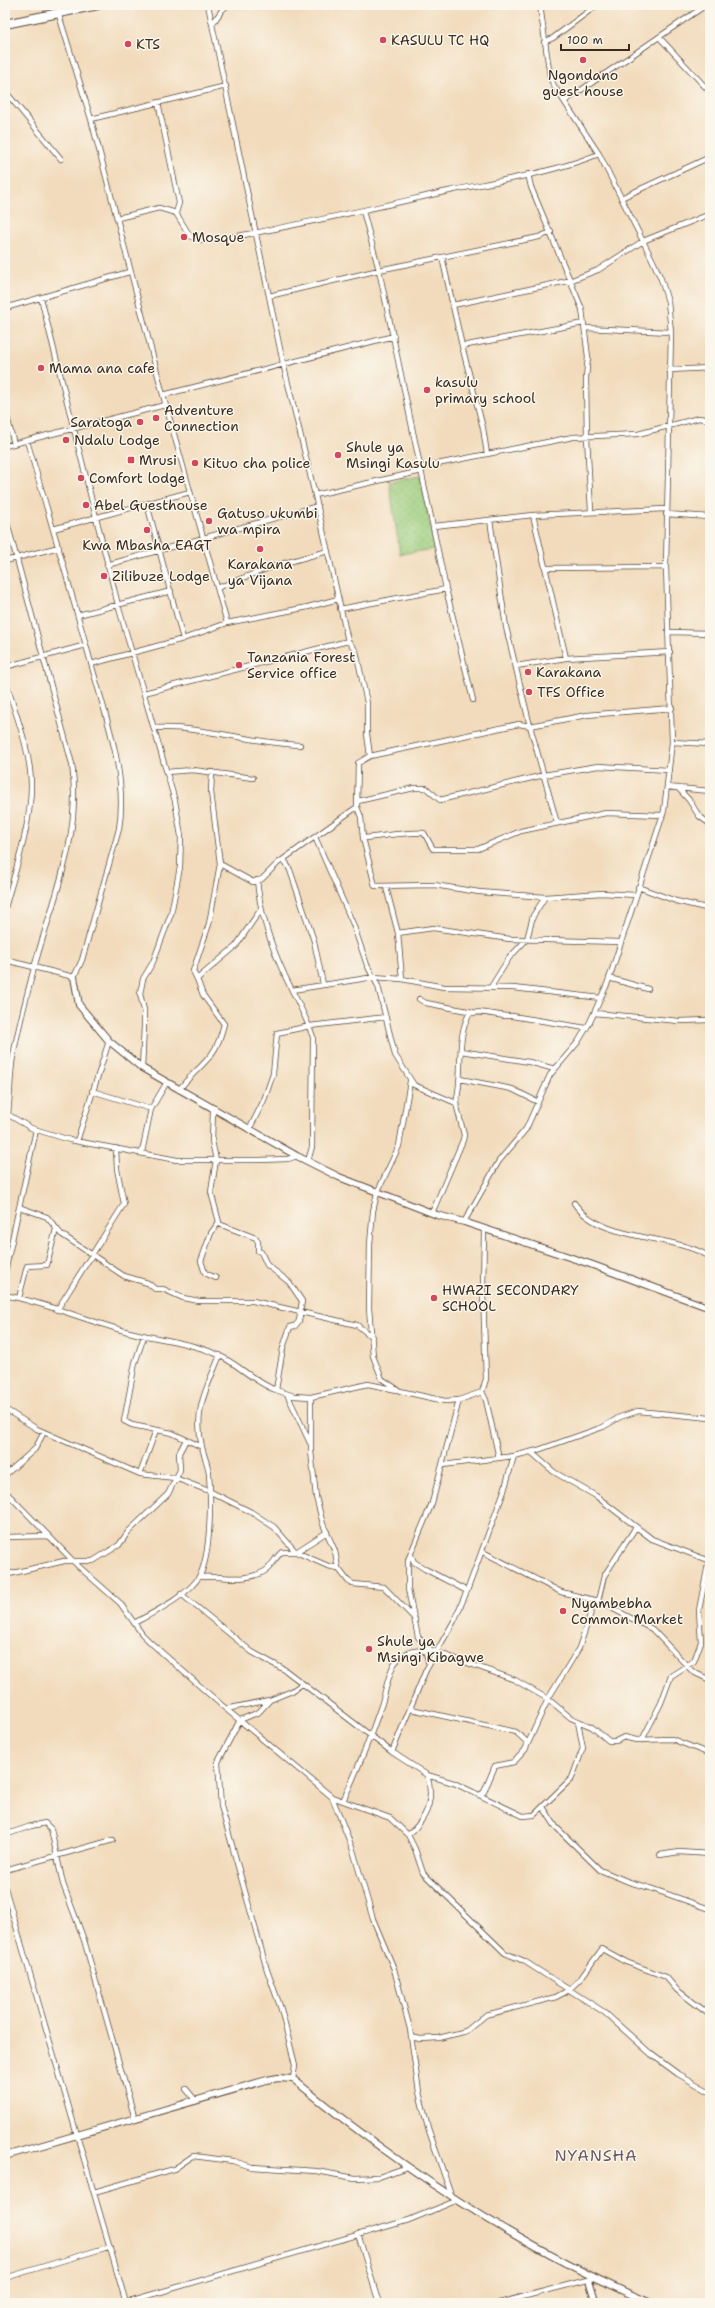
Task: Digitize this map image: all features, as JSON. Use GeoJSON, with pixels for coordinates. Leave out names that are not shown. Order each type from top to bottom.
{"type":"FeatureCollection","features":[{"type":"Feature","properties":{"kind":"highway"},"geometry":{"type":"LineString","coordinates":[[5,24],[98,5]]}},
{"type":"Feature","properties":{"kind":"street"},"geometry":{"type":"LineString","coordinates":[[208,5],[283,363],[316,496],[348,641],[356,651],[358,667],[367,703],[367,734],[370,756]]}},
{"type":"Feature","properties":{"kind":"street"},"geometry":{"type":"LineString","coordinates":[[213,24],[222,10],[228,5]]}},
{"type":"Feature","properties":{"kind":"street"},"geometry":{"type":"LineString","coordinates":[[464,1222],[499,1161],[526,1129],[555,1069],[578,1042],[594,1014],[601,998],[609,978],[662,816],[672,742],[666,567],[671,332],[668,302],[662,279],[598,154],[550,77],[540,5]]}},
{"type":"Feature","properties":{"kind":"street"},"geometry":{"type":"LineString","coordinates":[[544,42],[553,38],[597,5]]}},
{"type":"Feature","properties":{"kind":"street"},"geometry":{"type":"LineString","coordinates":[[565,101],[706,5]]}},
{"type":"Feature","properties":{"kind":"street"},"geometry":{"type":"LineString","coordinates":[[58,12],[91,119],[118,218],[130,272],[165,404],[227,623]]}},
{"type":"Feature","properties":{"kind":"street"},"geometry":{"type":"LineString","coordinates":[[659,37],[710,92]]}},
{"type":"Feature","properties":{"kind":"street"},"geometry":{"type":"LineString","coordinates":[[91,119],[226,86]]}},
{"type":"Feature","properties":{"kind":"street"},"geometry":{"type":"LineString","coordinates":[[5,91],[61,159]]}},
{"type":"Feature","properties":{"kind":"street"},"geometry":{"type":"LineString","coordinates":[[158,102],[179,203],[176,213]]}},
{"type":"Feature","properties":{"kind":"street"},"geometry":{"type":"LineString","coordinates":[[118,218],[159,208],[176,213],[190,236],[202,240],[221,239],[363,211],[528,174],[584,160],[598,154]]}},
{"type":"Feature","properties":{"kind":"street"},"geometry":{"type":"LineString","coordinates":[[621,198],[710,157]]}},
{"type":"Feature","properties":{"kind":"street"},"geometry":{"type":"LineString","coordinates":[[528,174],[531,187],[552,232],[572,280],[582,309],[588,358],[586,378],[587,437],[591,511]]}},
{"type":"Feature","properties":{"kind":"street"},"geometry":{"type":"LineString","coordinates":[[363,211],[379,270],[394,336],[446,589],[473,700]]}},
{"type":"Feature","properties":{"kind":"street"},"geometry":{"type":"LineString","coordinates":[[453,305],[572,280],[598,270],[643,242],[710,214]]}},
{"type":"Feature","properties":{"kind":"street"},"geometry":{"type":"LineString","coordinates":[[269,296],[379,270],[539,237],[552,232]]}},
{"type":"Feature","properties":{"kind":"street"},"geometry":{"type":"LineString","coordinates":[[442,257],[462,346],[483,428],[487,454]]}},
{"type":"Feature","properties":{"kind":"street"},"geometry":{"type":"LineString","coordinates":[[5,308],[130,272]]}},
{"type":"Feature","properties":{"kind":"street"},"geometry":{"type":"LineString","coordinates":[[41,298],[107,565],[175,801],[181,836],[180,867],[168,921],[153,962],[143,979],[140,994],[144,1010],[142,1068]]}},
{"type":"Feature","properties":{"kind":"street"},"geometry":{"type":"LineString","coordinates":[[462,346],[584,326],[671,332]]}},
{"type":"Feature","properties":{"kind":"street"},"geometry":{"type":"LineString","coordinates":[[163,395],[283,363],[394,336]]}},
{"type":"Feature","properties":{"kind":"street"},"geometry":{"type":"LineString","coordinates":[[669,370],[710,368]]}},
{"type":"Feature","properties":{"kind":"street"},"geometry":{"type":"LineString","coordinates":[[5,446],[165,404]]}},
{"type":"Feature","properties":{"kind":"street"},"geometry":{"type":"LineString","coordinates":[[5,409],[14,444]]}},
{"type":"Feature","properties":{"kind":"street"},"geometry":{"type":"LineString","coordinates":[[316,496],[487,454],[573,437],[638,434],[699,418],[710,420]]}},
{"type":"Feature","properties":{"kind":"street"},"geometry":{"type":"LineString","coordinates":[[27,441],[78,615],[114,747],[122,787],[122,808],[119,829],[82,960],[74,977],[80,1005],[109,1042],[142,1068],[179,1090],[249,1130],[338,1177],[432,1213],[464,1222],[604,1269],[710,1308]]}},
{"type":"Feature","properties":{"kind":"street"},"geometry":{"type":"LineString","coordinates":[[53,529],[190,492]]}},
{"type":"Feature","properties":{"kind":"street"},"geometry":{"type":"LineString","coordinates":[[147,504],[183,639]]}},
{"type":"Feature","properties":{"kind":"street"},"geometry":{"type":"LineString","coordinates":[[107,565],[318,506]]}},
{"type":"Feature","properties":{"kind":"street"},"geometry":{"type":"LineString","coordinates":[[434,526],[533,515],[591,511],[666,511],[710,517]]}},
{"type":"Feature","properties":{"kind":"street"},"geometry":{"type":"LineString","coordinates":[[5,515],[72,764],[76,791],[72,833],[63,874],[35,968],[12,1063],[6,1114],[36,1130],[77,1141],[142,1152],[177,1160],[259,1160],[298,1156]]}},
{"type":"Feature","properties":{"kind":"street"},"geometry":{"type":"LineString","coordinates":[[533,515],[566,658]]}},
{"type":"Feature","properties":{"kind":"street"},"geometry":{"type":"LineString","coordinates":[[490,520],[506,627],[530,726],[557,823]]}},
{"type":"Feature","properties":{"kind":"street"},"geometry":{"type":"LineString","coordinates":[[5,561],[59,547]]}},
{"type":"Feature","properties":{"kind":"street"},"geometry":{"type":"LineString","coordinates":[[217,588],[274,566],[328,551]]}},
{"type":"Feature","properties":{"kind":"street"},"geometry":{"type":"LineString","coordinates":[[546,568],[666,567]]}},
{"type":"Feature","properties":{"kind":"street"},"geometry":{"type":"LineString","coordinates":[[340,609],[446,589]]}},
{"type":"Feature","properties":{"kind":"street"},"geometry":{"type":"LineString","coordinates":[[78,615],[171,591]]}},
{"type":"Feature","properties":{"kind":"street"},"geometry":{"type":"LineString","coordinates":[[91,664],[183,639],[227,623],[308,607],[338,599]]}},
{"type":"Feature","properties":{"kind":"street"},"geometry":{"type":"LineString","coordinates":[[669,632],[710,633]]}},
{"type":"Feature","properties":{"kind":"street"},"geometry":{"type":"LineString","coordinates":[[144,693],[348,641]]}},
{"type":"Feature","properties":{"kind":"street"},"geometry":{"type":"LineString","coordinates":[[5,667],[86,645]]}},
{"type":"Feature","properties":{"kind":"street"},"geometry":{"type":"LineString","coordinates":[[516,666],[566,658],[670,652]]}},
{"type":"Feature","properties":{"kind":"street"},"geometry":{"type":"LineString","coordinates":[[5,679],[29,762],[31,786],[20,854],[5,908]]}},
{"type":"Feature","properties":{"kind":"street"},"geometry":{"type":"LineString","coordinates":[[635,895],[602,893],[545,897],[479,892],[434,885],[375,886],[363,838],[361,816],[357,807],[358,763],[370,756],[519,724],[530,726],[587,715],[672,708]]}},
{"type":"Feature","properties":{"kind":"street"},"geometry":{"type":"LineString","coordinates":[[154,728],[189,729],[276,744],[300,745]]}},
{"type":"Feature","properties":{"kind":"street"},"geometry":{"type":"LineString","coordinates":[[672,742],[710,744]]}},
{"type":"Feature","properties":{"kind":"street"},"geometry":{"type":"LineString","coordinates":[[358,801],[414,788],[426,788],[440,800],[544,775],[598,766],[669,770]]}},
{"type":"Feature","properties":{"kind":"street"},"geometry":{"type":"LineString","coordinates":[[166,772],[212,772],[253,778]]}},
{"type":"Feature","properties":{"kind":"street"},"geometry":{"type":"LineString","coordinates":[[179,1090],[211,1055],[221,1038],[224,1024],[203,995],[193,971],[209,924],[220,864],[211,792],[212,772]]}},
{"type":"Feature","properties":{"kind":"street"},"geometry":{"type":"LineString","coordinates":[[667,787],[710,791]]}},
{"type":"Feature","properties":{"kind":"street"},"geometry":{"type":"LineString","coordinates":[[678,788],[689,800],[699,816],[710,824]]}},
{"type":"Feature","properties":{"kind":"street"},"geometry":{"type":"LineString","coordinates":[[220,864],[252,882],[262,879],[284,859],[357,807]]}},
{"type":"Feature","properties":{"kind":"street"},"geometry":{"type":"LineString","coordinates":[[363,838],[398,836],[412,831],[424,833],[433,849],[478,850],[521,831],[606,813],[662,816]]}},
{"type":"Feature","properties":{"kind":"street"},"geometry":{"type":"LineString","coordinates":[[316,837],[353,924],[367,965],[378,986],[395,1055],[410,1081],[422,1089],[456,1103]]}},
{"type":"Feature","properties":{"kind":"street"},"geometry":{"type":"LineString","coordinates":[[284,859],[290,870],[314,941],[323,984]]}},
{"type":"Feature","properties":{"kind":"street"},"geometry":{"type":"LineString","coordinates":[[257,880],[261,909],[275,954],[310,1026],[313,1037],[312,1147],[308,1160]]}},
{"type":"Feature","properties":{"kind":"street"},"geometry":{"type":"LineString","coordinates":[[386,887],[398,933],[402,978]]}},
{"type":"Feature","properties":{"kind":"street"},"geometry":{"type":"LineString","coordinates":[[638,887],[676,901],[710,909]]}},
{"type":"Feature","properties":{"kind":"street"},"geometry":{"type":"LineString","coordinates":[[491,987],[509,958],[527,939],[534,916],[545,897]]}},
{"type":"Feature","properties":{"kind":"street"},"geometry":{"type":"LineString","coordinates":[[197,979],[236,946],[261,909]]}},
{"type":"Feature","properties":{"kind":"street"},"geometry":{"type":"LineString","coordinates":[[398,933],[433,928],[527,939],[620,942]]}},
{"type":"Feature","properties":{"kind":"street"},"geometry":{"type":"LineString","coordinates":[[5,960],[74,977]]}},
{"type":"Feature","properties":{"kind":"street"},"geometry":{"type":"LineString","coordinates":[[292,990],[374,977],[402,978],[444,987],[491,987],[601,998]]}},
{"type":"Feature","properties":{"kind":"street"},"geometry":{"type":"LineString","coordinates":[[609,978],[648,989]]}},
{"type":"Feature","properties":{"kind":"street"},"geometry":{"type":"LineString","coordinates":[[419,999],[426,1004],[586,1028]]}},
{"type":"Feature","properties":{"kind":"street"},"geometry":{"type":"LineString","coordinates":[[432,1213],[463,1140],[464,1135],[456,1103],[460,1079],[461,1051],[465,1022],[469,1014],[474,1012]]}},
{"type":"Feature","properties":{"kind":"street"},"geometry":{"type":"LineString","coordinates":[[594,1014],[679,1021],[710,1020]]}},
{"type":"Feature","properties":{"kind":"street"},"geometry":{"type":"LineString","coordinates":[[249,1130],[264,1100],[272,1074],[278,1033],[310,1026],[386,1017]]}},
{"type":"Feature","properties":{"kind":"street"},"geometry":{"type":"LineString","coordinates":[[77,1141],[82,1132],[92,1091],[109,1042]]}},
{"type":"Feature","properties":{"kind":"street"},"geometry":{"type":"LineString","coordinates":[[461,1051],[529,1062],[555,1069]]}},
{"type":"Feature","properties":{"kind":"street"},"geometry":{"type":"LineString","coordinates":[[460,1079],[512,1089],[538,1102]]}},
{"type":"Feature","properties":{"kind":"street"},"geometry":{"type":"LineString","coordinates":[[400,1391],[382,1378],[377,1369],[373,1356],[369,1308],[370,1244],[377,1192],[398,1150],[410,1081]]}},
{"type":"Feature","properties":{"kind":"street"},"geometry":{"type":"LineString","coordinates":[[142,1152],[150,1109],[167,1082]]}},
{"type":"Feature","properties":{"kind":"street"},"geometry":{"type":"LineString","coordinates":[[92,1091],[150,1109]]}},
{"type":"Feature","properties":{"kind":"street"},"geometry":{"type":"LineString","coordinates":[[213,1110],[212,1141],[216,1160],[211,1192],[219,1224]]}},
{"type":"Feature","properties":{"kind":"street"},"geometry":{"type":"LineString","coordinates":[[5,1272],[36,1130]]}},
{"type":"Feature","properties":{"kind":"street"},"geometry":{"type":"LineString","coordinates":[[57,1310],[124,1204],[117,1169],[116,1148]]}},
{"type":"Feature","properties":{"kind":"street"},"geometry":{"type":"LineString","coordinates":[[574,1203],[580,1212],[606,1227],[643,1238],[685,1244],[710,1257]]}},
{"type":"Feature","properties":{"kind":"street"},"geometry":{"type":"LineString","coordinates":[[19,1207],[47,1218],[56,1229],[124,1276],[148,1283],[155,1289],[173,1292],[183,1298],[212,1302],[253,1301],[357,1325],[372,1337]]}},
{"type":"Feature","properties":{"kind":"street"},"geometry":{"type":"LineString","coordinates":[[216,1278],[205,1273],[201,1261],[211,1233],[219,1224]]}},
{"type":"Feature","properties":{"kind":"street"},"geometry":{"type":"LineString","coordinates":[[219,1224],[256,1238],[258,1242],[258,1251],[261,1252],[267,1265],[289,1282],[302,1301],[300,1313],[295,1326],[290,1327],[283,1348],[276,1390]]}},
{"type":"Feature","properties":{"kind":"street"},"geometry":{"type":"LineString","coordinates":[[19,1298],[27,1266],[47,1265],[56,1229]]}},
{"type":"Feature","properties":{"kind":"street"},"geometry":{"type":"LineString","coordinates":[[484,1229],[483,1293],[486,1379],[482,1392],[486,1400],[499,1458]]}},
{"type":"Feature","properties":{"kind":"street"},"geometry":{"type":"LineString","coordinates":[[5,1294],[144,1336],[204,1349],[220,1355],[255,1380],[287,1394],[311,1397],[368,1384],[445,1401],[459,1400],[482,1392]]}},
{"type":"Feature","properties":{"kind":"street"},"geometry":{"type":"LineString","coordinates":[[144,1336],[135,1363],[124,1421],[132,1425],[172,1433],[202,1447]]}},
{"type":"Feature","properties":{"kind":"street"},"geometry":{"type":"LineString","coordinates":[[134,1623],[156,1612],[181,1594],[200,1577],[207,1556],[209,1471],[202,1447],[198,1422],[200,1406],[220,1355]]}},
{"type":"Feature","properties":{"kind":"street"},"geometry":{"type":"LineString","coordinates":[[287,1394],[310,1445]]}},
{"type":"Feature","properties":{"kind":"street"},"geometry":{"type":"LineString","coordinates":[[311,1397],[310,1445],[316,1497],[327,1532],[335,1551],[338,1568],[348,1581],[353,1584],[384,1587],[415,1619]]}},
{"type":"Feature","properties":{"kind":"street"},"geometry":{"type":"LineString","coordinates":[[459,1400],[432,1503],[408,1560],[408,1589],[418,1637],[431,1650],[437,1653],[498,1673],[548,1699],[578,1722],[592,1727],[609,1741],[616,1741],[624,1737],[642,1740],[672,1740],[710,1754]]}},
{"type":"Feature","properties":{"kind":"street"},"geometry":{"type":"LineString","coordinates":[[5,1410],[44,1432],[140,1474],[175,1478],[209,1491],[251,1512],[274,1527],[296,1552]]}},
{"type":"Feature","properties":{"kind":"street"},"geometry":{"type":"LineString","coordinates":[[443,1465],[514,1456],[531,1452],[603,1427],[620,1417],[638,1411],[710,1418]]}},
{"type":"Feature","properties":{"kind":"street"},"geometry":{"type":"LineString","coordinates":[[140,1474],[156,1430]]}},
{"type":"Feature","properties":{"kind":"street"},"geometry":{"type":"LineString","coordinates":[[5,1475],[35,1449],[44,1432]]}},
{"type":"Feature","properties":{"kind":"street"},"geometry":{"type":"LineString","coordinates":[[5,1575],[64,1561],[93,1561],[119,1545],[128,1532],[168,1494],[180,1470],[179,1453],[186,1440]]}},
{"type":"Feature","properties":{"kind":"street"},"geometry":{"type":"LineString","coordinates":[[531,1452],[554,1472],[596,1496],[652,1539],[709,1559],[699,1610],[700,1642],[694,1661],[688,1667],[678,1670],[671,1676],[661,1703],[642,1740]]}},
{"type":"Feature","properties":{"kind":"street"},"geometry":{"type":"LineString","coordinates":[[392,1752],[429,1665],[437,1653],[467,1591],[483,1552],[514,1456]]}},
{"type":"Feature","properties":{"kind":"street"},"geometry":{"type":"LineString","coordinates":[[5,1491],[74,1562],[120,1603],[151,1643],[240,1720],[332,1797],[384,1814],[400,1825],[408,1835],[415,1849],[423,1874],[505,1953],[524,1961],[604,2012],[651,2054],[678,2074],[710,2092]]}},
{"type":"Feature","properties":{"kind":"street"},"geometry":{"type":"LineString","coordinates":[[480,1795],[488,1784],[495,1766],[514,1762],[528,1743],[548,1699],[579,1648],[592,1609],[598,1601],[604,1576],[636,1527]]}},
{"type":"Feature","properties":{"kind":"street"},"geometry":{"type":"LineString","coordinates":[[296,1552],[327,1532]]}},
{"type":"Feature","properties":{"kind":"street"},"geometry":{"type":"LineString","coordinates":[[6,1537],[48,1536]]}},
{"type":"Feature","properties":{"kind":"street"},"geometry":{"type":"LineString","coordinates":[[200,1577],[241,1578],[252,1576],[266,1571],[282,1552],[296,1552],[328,1566],[338,1568]]}},
{"type":"Feature","properties":{"kind":"street"},"geometry":{"type":"LineString","coordinates":[[483,1552],[561,1592],[598,1601],[652,1629],[693,1672],[710,1680]]}},
{"type":"Feature","properties":{"kind":"street"},"geometry":{"type":"LineString","coordinates":[[411,1555],[414,1562],[467,1591]]}},
{"type":"Feature","properties":{"kind":"street"},"geometry":{"type":"LineString","coordinates":[[181,1594],[252,1652],[285,1670],[302,1684],[371,1733],[392,1752],[427,1775],[454,1783],[523,1816],[534,1815],[572,1778],[583,1748],[578,1722]]}},
{"type":"Feature","properties":{"kind":"street"},"geometry":{"type":"LineString","coordinates":[[343,1801],[371,1733],[389,1684],[390,1671],[395,1662],[407,1653],[417,1649],[431,1650]]}},
{"type":"Feature","properties":{"kind":"street"},"geometry":{"type":"LineString","coordinates":[[425,1650],[429,1665]]}},
{"type":"Feature","properties":{"kind":"street"},"geometry":{"type":"LineString","coordinates":[[226,1708],[270,1700],[292,1691],[302,1684]]}},
{"type":"Feature","properties":{"kind":"street"},"geometry":{"type":"LineString","coordinates":[[270,1700],[259,1712],[240,1720],[218,1762],[221,1806],[265,1962],[281,2009],[295,2065],[293,2080]]}},
{"type":"Feature","properties":{"kind":"street"},"geometry":{"type":"LineString","coordinates":[[411,1709],[516,1732],[528,1743]]}},
{"type":"Feature","properties":{"kind":"street"},"geometry":{"type":"LineString","coordinates":[[408,1835],[422,1821],[430,1806],[430,1784],[427,1775]]}},
{"type":"Feature","properties":{"kind":"street"},"geometry":{"type":"LineString","coordinates":[[332,1797],[353,1850],[373,1919],[394,1969],[411,2037],[419,2092],[428,2128],[455,2198]]}},
{"type":"Feature","properties":{"kind":"street"},"geometry":{"type":"LineString","coordinates":[[542,1807],[556,1827],[600,1870],[623,1880],[710,1909]]}},
{"type":"Feature","properties":{"kind":"street"},"geometry":{"type":"LineString","coordinates":[[5,1835],[45,1823],[51,1829],[58,1855],[63,1884],[84,1940],[135,2119]]}},
{"type":"Feature","properties":{"kind":"street"},"geometry":{"type":"LineString","coordinates":[[5,1870],[113,1840]]}},
{"type":"Feature","properties":{"kind":"street"},"geometry":{"type":"LineString","coordinates":[[660,1855],[679,1852],[710,1854]]}},
{"type":"Feature","properties":{"kind":"street"},"geometry":{"type":"LineString","coordinates":[[5,1888],[94,2192],[108,2248],[126,2303],[409,2220],[455,2198]]}},
{"type":"Feature","properties":{"kind":"street"},"geometry":{"type":"LineString","coordinates":[[411,2037],[420,2039],[439,2038],[459,2034],[466,2031],[486,2015],[556,1997],[569,1990],[581,1978],[599,1951],[605,1949],[626,1962],[666,1977],[681,1994],[710,2015]]}},
{"type":"Feature","properties":{"kind":"street"},"geometry":{"type":"LineString","coordinates":[[5,2156],[278,2078],[293,2080],[407,2167],[496,2225],[597,2278],[651,2303]]}},
{"type":"Feature","properties":{"kind":"street"},"geometry":{"type":"LineString","coordinates":[[186,2089],[196,2101]]}},
{"type":"Feature","properties":{"kind":"street"},"geometry":{"type":"LineString","coordinates":[[94,2192],[174,2168],[193,2156],[233,2161],[252,2167],[316,2172],[355,2178],[379,2177],[407,2167]]}},
{"type":"Feature","properties":{"kind":"street"},"geometry":{"type":"LineString","coordinates":[[358,2234],[379,2303]]}},
{"type":"Feature","properties":{"kind":"street"},"geometry":{"type":"LineString","coordinates":[[5,2278],[108,2248]]}},
{"type":"Feature","properties":{"kind":"street"},"geometry":{"type":"LineString","coordinates":[[500,2303],[597,2278]]}},
{"type":"Feature","properties":{"kind":"street"},"geometry":{"type":"LineString","coordinates":[[589,2280],[596,2303]]}},
{"type":"Feature","properties":{"kind":"green space"},"geometry":{"type":"Polygon","coordinates":[[[420,476],[435,549],[400,554],[389,482],[420,476]]]}},
{"type":"Feature","properties":{"kind":"place","name":"KASULU TC HQ"},"geometry":{"type":"Point","coordinates":[383,40]}},
{"type":"Feature","properties":{"kind":"place","name":"KTS"},"geometry":{"type":"Point","coordinates":[128,44]}},
{"type":"Feature","properties":{"kind":"place","name":"Ngondano guest house"},"geometry":{"type":"Point","coordinates":[583,60]}},
{"type":"Feature","properties":{"kind":"place","name":"Mosque"},"geometry":{"type":"Point","coordinates":[184,237]}},
{"type":"Feature","properties":{"kind":"place","name":"Mama ana cafe"},"geometry":{"type":"Point","coordinates":[41,368]}},
{"type":"Feature","properties":{"kind":"place","name":"kasulu primary school"},"geometry":{"type":"Point","coordinates":[427,390]}},
{"type":"Feature","properties":{"kind":"place","name":"Adventure Connection"},"geometry":{"type":"Point","coordinates":[156,418]}},
{"type":"Feature","properties":{"kind":"place","name":"Saratoga"},"geometry":{"type":"Point","coordinates":[140,422]}},
{"type":"Feature","properties":{"kind":"place","name":"Ndalu Lodge"},"geometry":{"type":"Point","coordinates":[66,440]}},
{"type":"Feature","properties":{"kind":"place","name":"Shule ya Msingi Kasulu"},"geometry":{"type":"Point","coordinates":[338,455]}},
{"type":"Feature","properties":{"kind":"place","name":"Mrusi"},"geometry":{"type":"Point","coordinates":[131,460]}},
{"type":"Feature","properties":{"kind":"place","name":"Kituo cha police"},"geometry":{"type":"Point","coordinates":[195,463]}},
{"type":"Feature","properties":{"kind":"place","name":"Comfort lodge"},"geometry":{"type":"Point","coordinates":[81,478]}},
{"type":"Feature","properties":{"kind":"place","name":"Abel Guesthouse"},"geometry":{"type":"Point","coordinates":[86,505]}},
{"type":"Feature","properties":{"kind":"place","name":"Gatuso ukumbi wa mpira"},"geometry":{"type":"Point","coordinates":[209,521]}},
{"type":"Feature","properties":{"kind":"place","name":"Kwa Mbasha EAGT"},"geometry":{"type":"Point","coordinates":[147,530]}},
{"type":"Feature","properties":{"kind":"place","name":"Karakana ya Vijana"},"geometry":{"type":"Point","coordinates":[260,549]}},
{"type":"Feature","properties":{"kind":"place","name":"Zilibuze Lodge"},"geometry":{"type":"Point","coordinates":[104,576]}},
{"type":"Feature","properties":{"kind":"place","name":"Tanzania Forest Service office"},"geometry":{"type":"Point","coordinates":[239,665]}},
{"type":"Feature","properties":{"kind":"place","name":"Karakana"},"geometry":{"type":"Point","coordinates":[528,672]}},
{"type":"Feature","properties":{"kind":"place","name":"TFS Office"},"geometry":{"type":"Point","coordinates":[529,692]}},
{"type":"Feature","properties":{"kind":"place","name":"HWAZI SECONDARY SCHOOL"},"geometry":{"type":"Point","coordinates":[434,1298]}},
{"type":"Feature","properties":{"kind":"place","name":"Nyambebha Common Market"},"geometry":{"type":"Point","coordinates":[563,1611]}},
{"type":"Feature","properties":{"kind":"place","name":"Shule ya Msingi Kibagwe"},"geometry":{"type":"Point","coordinates":[369,1649]}},
{"type":"Feature","properties":{"kind":"district","name":"NYANSHA"},"geometry":{"type":"Point","coordinates":[596,2155]}}]}
